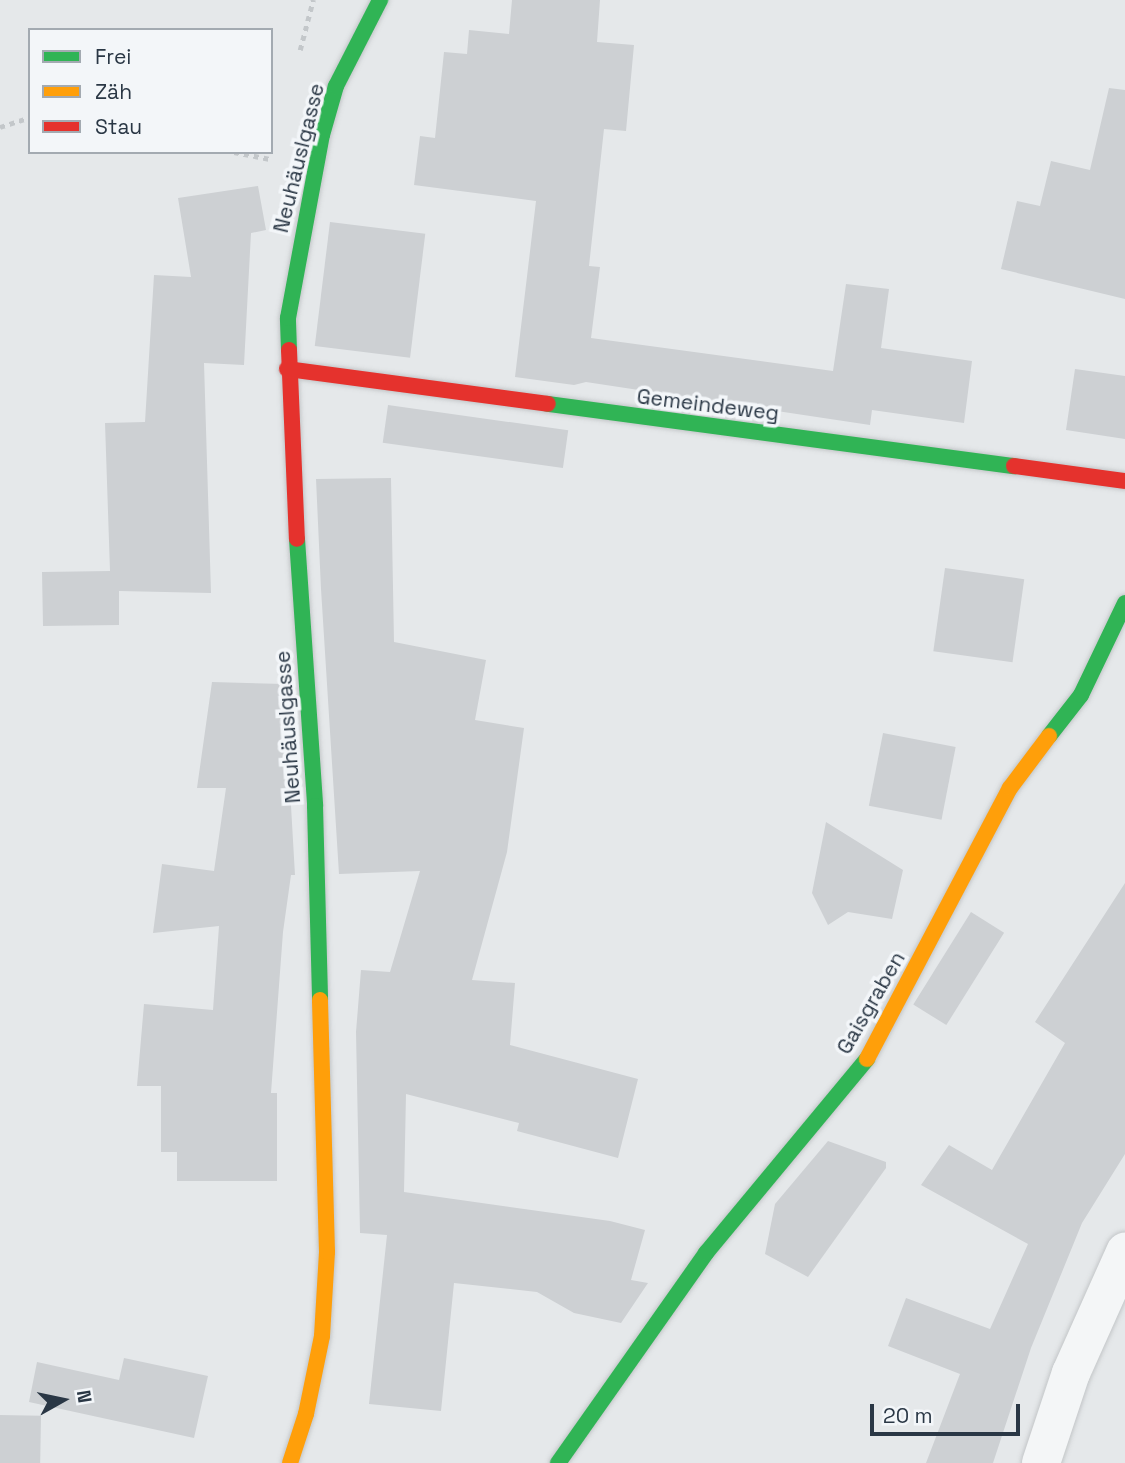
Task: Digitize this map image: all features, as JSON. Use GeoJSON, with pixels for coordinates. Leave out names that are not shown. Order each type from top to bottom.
{"type":"FeatureCollection","features":[{"type":"Feature","properties":{"kind":"street","name":"Neuhäuslgasse"},"geometry":{"type":"LineString","coordinates":[[290,1463],[306,1414],[322,1336],[327,1252],[315,806],[287,369],[290,305],[322,135],[336,86],[380,0]]}},
{"type":"Feature","properties":{"kind":"street","name":"Gemeindeweg"},"geometry":{"type":"LineString","coordinates":[[287,369],[1125,481]]}},
{"type":"Feature","properties":{"kind":"street","name":"Gaisgraben"},"geometry":{"type":"LineString","coordinates":[[558,1463],[706,1253],[868,1058],[1010,788],[1081,695],[1125,603]]}},
{"type":"Feature","properties":{"kind":"street"},"geometry":{"type":"LineString","coordinates":[[1041,1463],[1071,1373],[1125,1252]]}},
{"type":"Feature","properties":{"kind":"path"},"geometry":{"type":"LineString","coordinates":[[0,127],[28,118]]}},
{"type":"Feature","properties":{"kind":"path"},"geometry":{"type":"LineString","coordinates":[[244,154],[276,160]]}},
{"type":"Feature","properties":{"kind":"building"},"geometry":{"type":"Polygon","coordinates":[[[512,0],[600,0],[597,42],[634,45],[626,131],[604,129],[589,266],[600,267],[591,338],[833,371],[846,284],[889,289],[881,348],[972,361],[964,423],[872,410],[870,425],[586,382],[574,385],[515,377],[536,201],[414,185],[420,136],[435,138],[444,52],[467,54],[469,30],[509,34],[512,0]]]}},
{"type":"Feature","properties":{"kind":"building"},"geometry":{"type":"Polygon","coordinates":[[[1109,88],[1125,90],[1125,299],[1001,269],[1017,201],[1040,206],[1051,161],[1090,170],[1109,88]]]}},
{"type":"Feature","properties":{"kind":"building"},"geometry":{"type":"Polygon","coordinates":[[[258,186],[266,230],[251,233],[244,365],[204,363],[211,593],[119,591],[119,625],[43,626],[42,572],[110,571],[105,423],[145,422],[154,275],[191,277],[178,198],[258,186]]]}},
{"type":"Feature","properties":{"kind":"building"},"geometry":{"type":"Polygon","coordinates":[[[330,222],[425,234],[410,358],[315,346],[330,222]]]}},
{"type":"Feature","properties":{"kind":"building"},"geometry":{"type":"Polygon","coordinates":[[[1075,369],[1125,376],[1125,439],[1066,430],[1075,369]]]}},
{"type":"Feature","properties":{"kind":"building"},"geometry":{"type":"Polygon","coordinates":[[[388,405],[568,430],[563,468],[383,443],[388,405]]]}},
{"type":"Feature","properties":{"kind":"building"},"geometry":{"type":"Polygon","coordinates":[[[391,478],[394,642],[486,660],[475,720],[524,728],[507,852],[472,980],[515,983],[510,1045],[638,1079],[618,1158],[517,1131],[519,1123],[406,1094],[404,1192],[610,1221],[645,1230],[631,1280],[648,1283],[621,1323],[574,1313],[537,1292],[454,1283],[441,1411],[369,1404],[387,1235],[360,1233],[356,1032],[361,970],[390,972],[420,871],[339,874],[321,589],[316,479],[391,478]]]}},
{"type":"Feature","properties":{"kind":"building"},"geometry":{"type":"Polygon","coordinates":[[[945,568],[1024,579],[1013,662],[933,651],[945,568]]]}},
{"type":"Feature","properties":{"kind":"building"},"geometry":{"type":"Polygon","coordinates":[[[212,682],[284,684],[295,875],[291,875],[283,932],[271,1093],[277,1093],[277,1181],[177,1181],[177,1152],[161,1152],[161,1086],[137,1086],[144,1004],[213,1010],[219,926],[153,933],[162,864],[214,871],[226,788],[197,788],[212,682]]]}},
{"type":"Feature","properties":{"kind":"building"},"geometry":{"type":"Polygon","coordinates":[[[883,733],[956,747],[942,820],[869,806],[883,733]]]}},
{"type":"Feature","properties":{"kind":"building"},"geometry":{"type":"Polygon","coordinates":[[[826,822],[903,870],[892,919],[848,912],[828,925],[812,893],[826,822]]]}},
{"type":"Feature","properties":{"kind":"building"},"geometry":{"type":"Polygon","coordinates":[[[1125,883],[1125,1154],[1082,1223],[1031,1348],[993,1463],[926,1463],[960,1374],[888,1346],[906,1298],[990,1329],[1028,1244],[921,1185],[949,1145],[992,1170],[1065,1043],[1035,1022],[1125,883]]]}},
{"type":"Feature","properties":{"kind":"building"},"geometry":{"type":"Polygon","coordinates":[[[971,912],[1004,933],[946,1025],[913,1004],[971,912]]]}},
{"type":"Feature","properties":{"kind":"building"},"geometry":{"type":"Polygon","coordinates":[[[828,1141],[886,1162],[886,1168],[808,1277],[765,1254],[775,1204],[828,1141]]]}},
{"type":"Feature","properties":{"kind":"building"},"geometry":{"type":"Polygon","coordinates":[[[124,1358],[208,1376],[194,1438],[29,1402],[37,1362],[119,1380],[124,1358]]]}},
{"type":"Feature","properties":{"kind":"building"},"geometry":{"type":"Polygon","coordinates":[[[0,1415],[41,1416],[40,1463],[0,1463],[0,1415]]]}},
{"type":"Feature","properties":{"kind":"traffic: fast"},"geometry":{"type":"LineString","coordinates":[[289,350],[288,318],[322,135],[336,86],[380,0]]}},
{"type":"Feature","properties":{"kind":"traffic: fast"},"geometry":{"type":"LineString","coordinates":[[548,404],[1014,466]]}},
{"type":"Feature","properties":{"kind":"traffic: fast"},"geometry":{"type":"LineString","coordinates":[[297,539],[315,806],[320,1000]]}},
{"type":"Feature","properties":{"kind":"traffic: fast"},"geometry":{"type":"LineString","coordinates":[[1049,736],[1081,695],[1125,603]]}},
{"type":"Feature","properties":{"kind":"traffic: fast"},"geometry":{"type":"LineString","coordinates":[[558,1463],[706,1253],[867,1059]]}},
{"type":"Feature","properties":{"kind":"traffic: slow"},"geometry":{"type":"LineString","coordinates":[[867,1059],[1010,788],[1049,736]]}},
{"type":"Feature","properties":{"kind":"traffic: slow"},"geometry":{"type":"LineString","coordinates":[[290,1463],[306,1414],[322,1336],[327,1252],[320,1000]]}},
{"type":"Feature","properties":{"kind":"traffic: jam"},"geometry":{"type":"LineString","coordinates":[[289,350],[297,539]]}},
{"type":"Feature","properties":{"kind":"traffic: jam"},"geometry":{"type":"LineString","coordinates":[[287,369],[548,404]]}},
{"type":"Feature","properties":{"kind":"traffic: jam"},"geometry":{"type":"LineString","coordinates":[[1014,466],[1125,481]]}}]}
